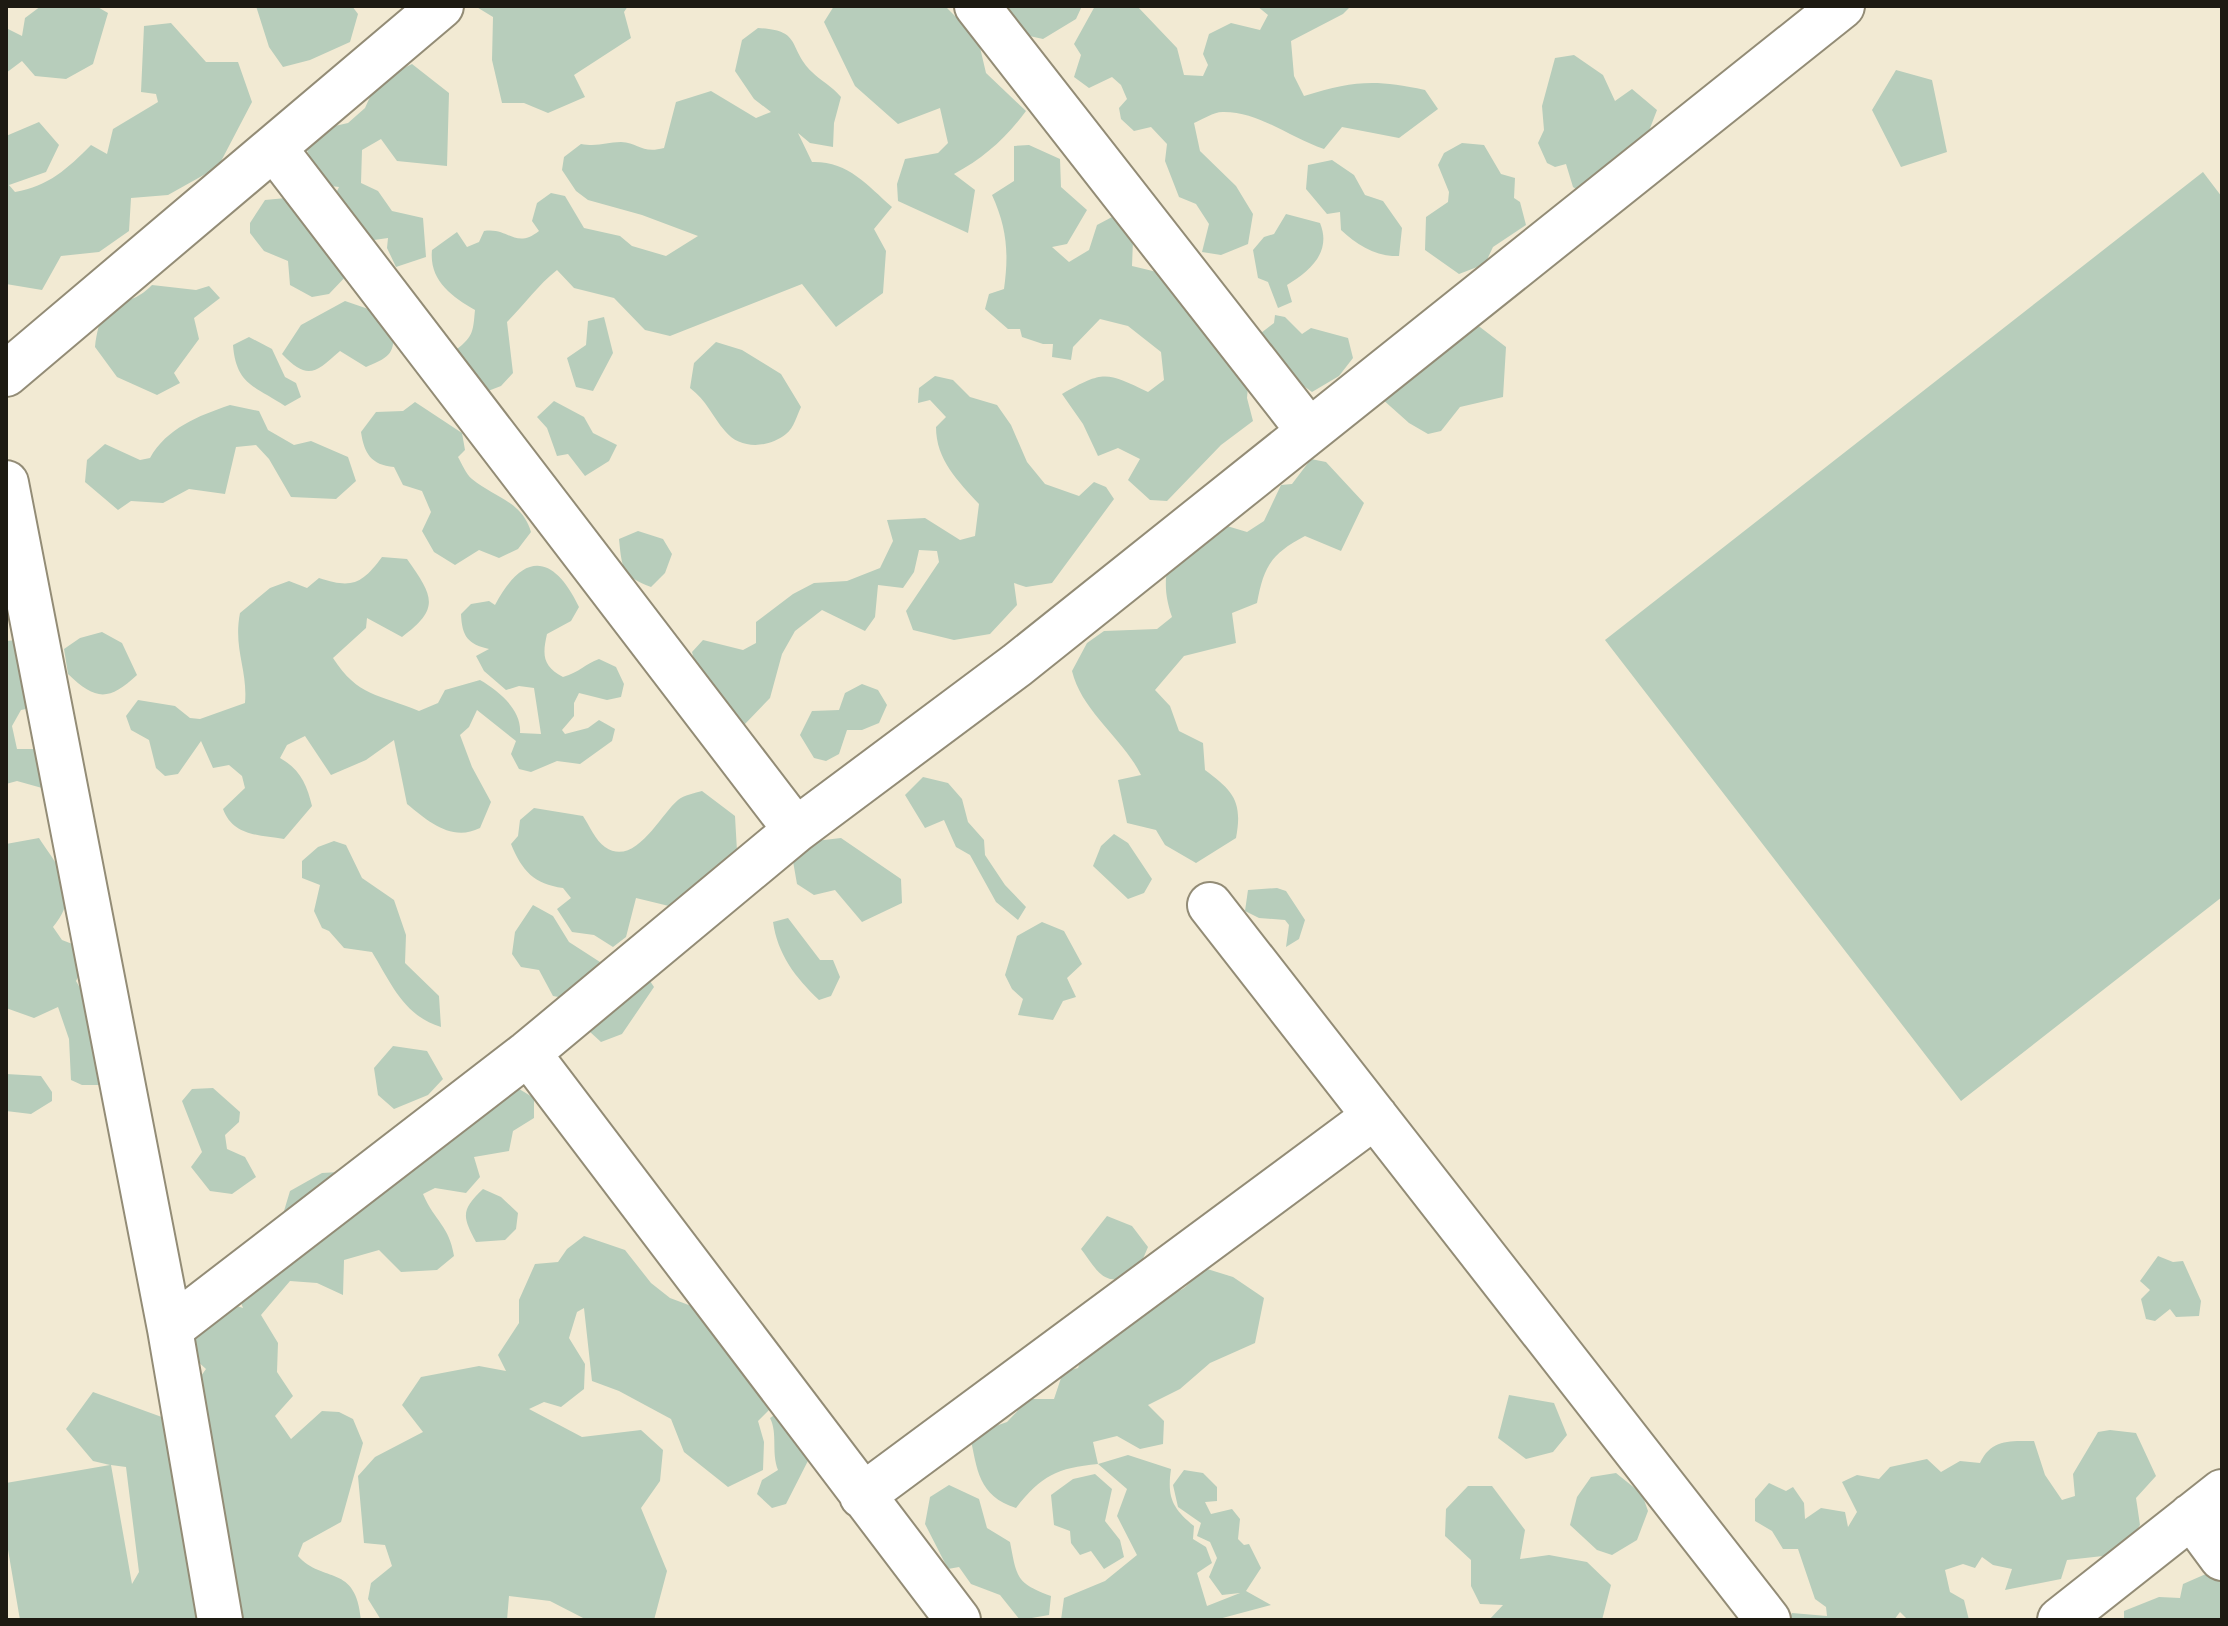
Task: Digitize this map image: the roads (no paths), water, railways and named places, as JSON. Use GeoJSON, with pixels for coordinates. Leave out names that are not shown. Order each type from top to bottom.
{"type":"FeatureCollection","features":[{"type":"Feature","properties":{"kind":"street"},"geometry":{"type":"LineString","coordinates":[[6,374],[441,6]]}},
{"type":"Feature","properties":{"kind":"street"},"geometry":{"type":"LineString","coordinates":[[977,6],[1309,431]]}},
{"type":"Feature","properties":{"kind":"street"},"geometry":{"type":"LineString","coordinates":[[170,1329],[528,1053],[796,830],[1017,665],[1309,431],[1790,22],[1842,6]]}},
{"type":"Feature","properties":{"kind":"street"},"geometry":{"type":"LineString","coordinates":[[274,148],[796,830]]}},
{"type":"Feature","properties":{"kind":"street"},"geometry":{"type":"LineString","coordinates":[[6,483],[170,1329],[220,1620]]}},
{"type":"Feature","properties":{"kind":"street"},"geometry":{"type":"LineString","coordinates":[[1210,905],[1768,1620]]}},
{"type":"Feature","properties":{"kind":"street"},"geometry":{"type":"LineString","coordinates":[[528,1053],[958,1620]]}},
{"type":"Feature","properties":{"kind":"street"},"geometry":{"type":"LineString","coordinates":[[862,1496],[1375,1116]]}},
{"type":"Feature","properties":{"kind":"street"},"geometry":{"type":"LineString","coordinates":[[2060,1620],[2206,1504],[2222,1558]]}}]}
